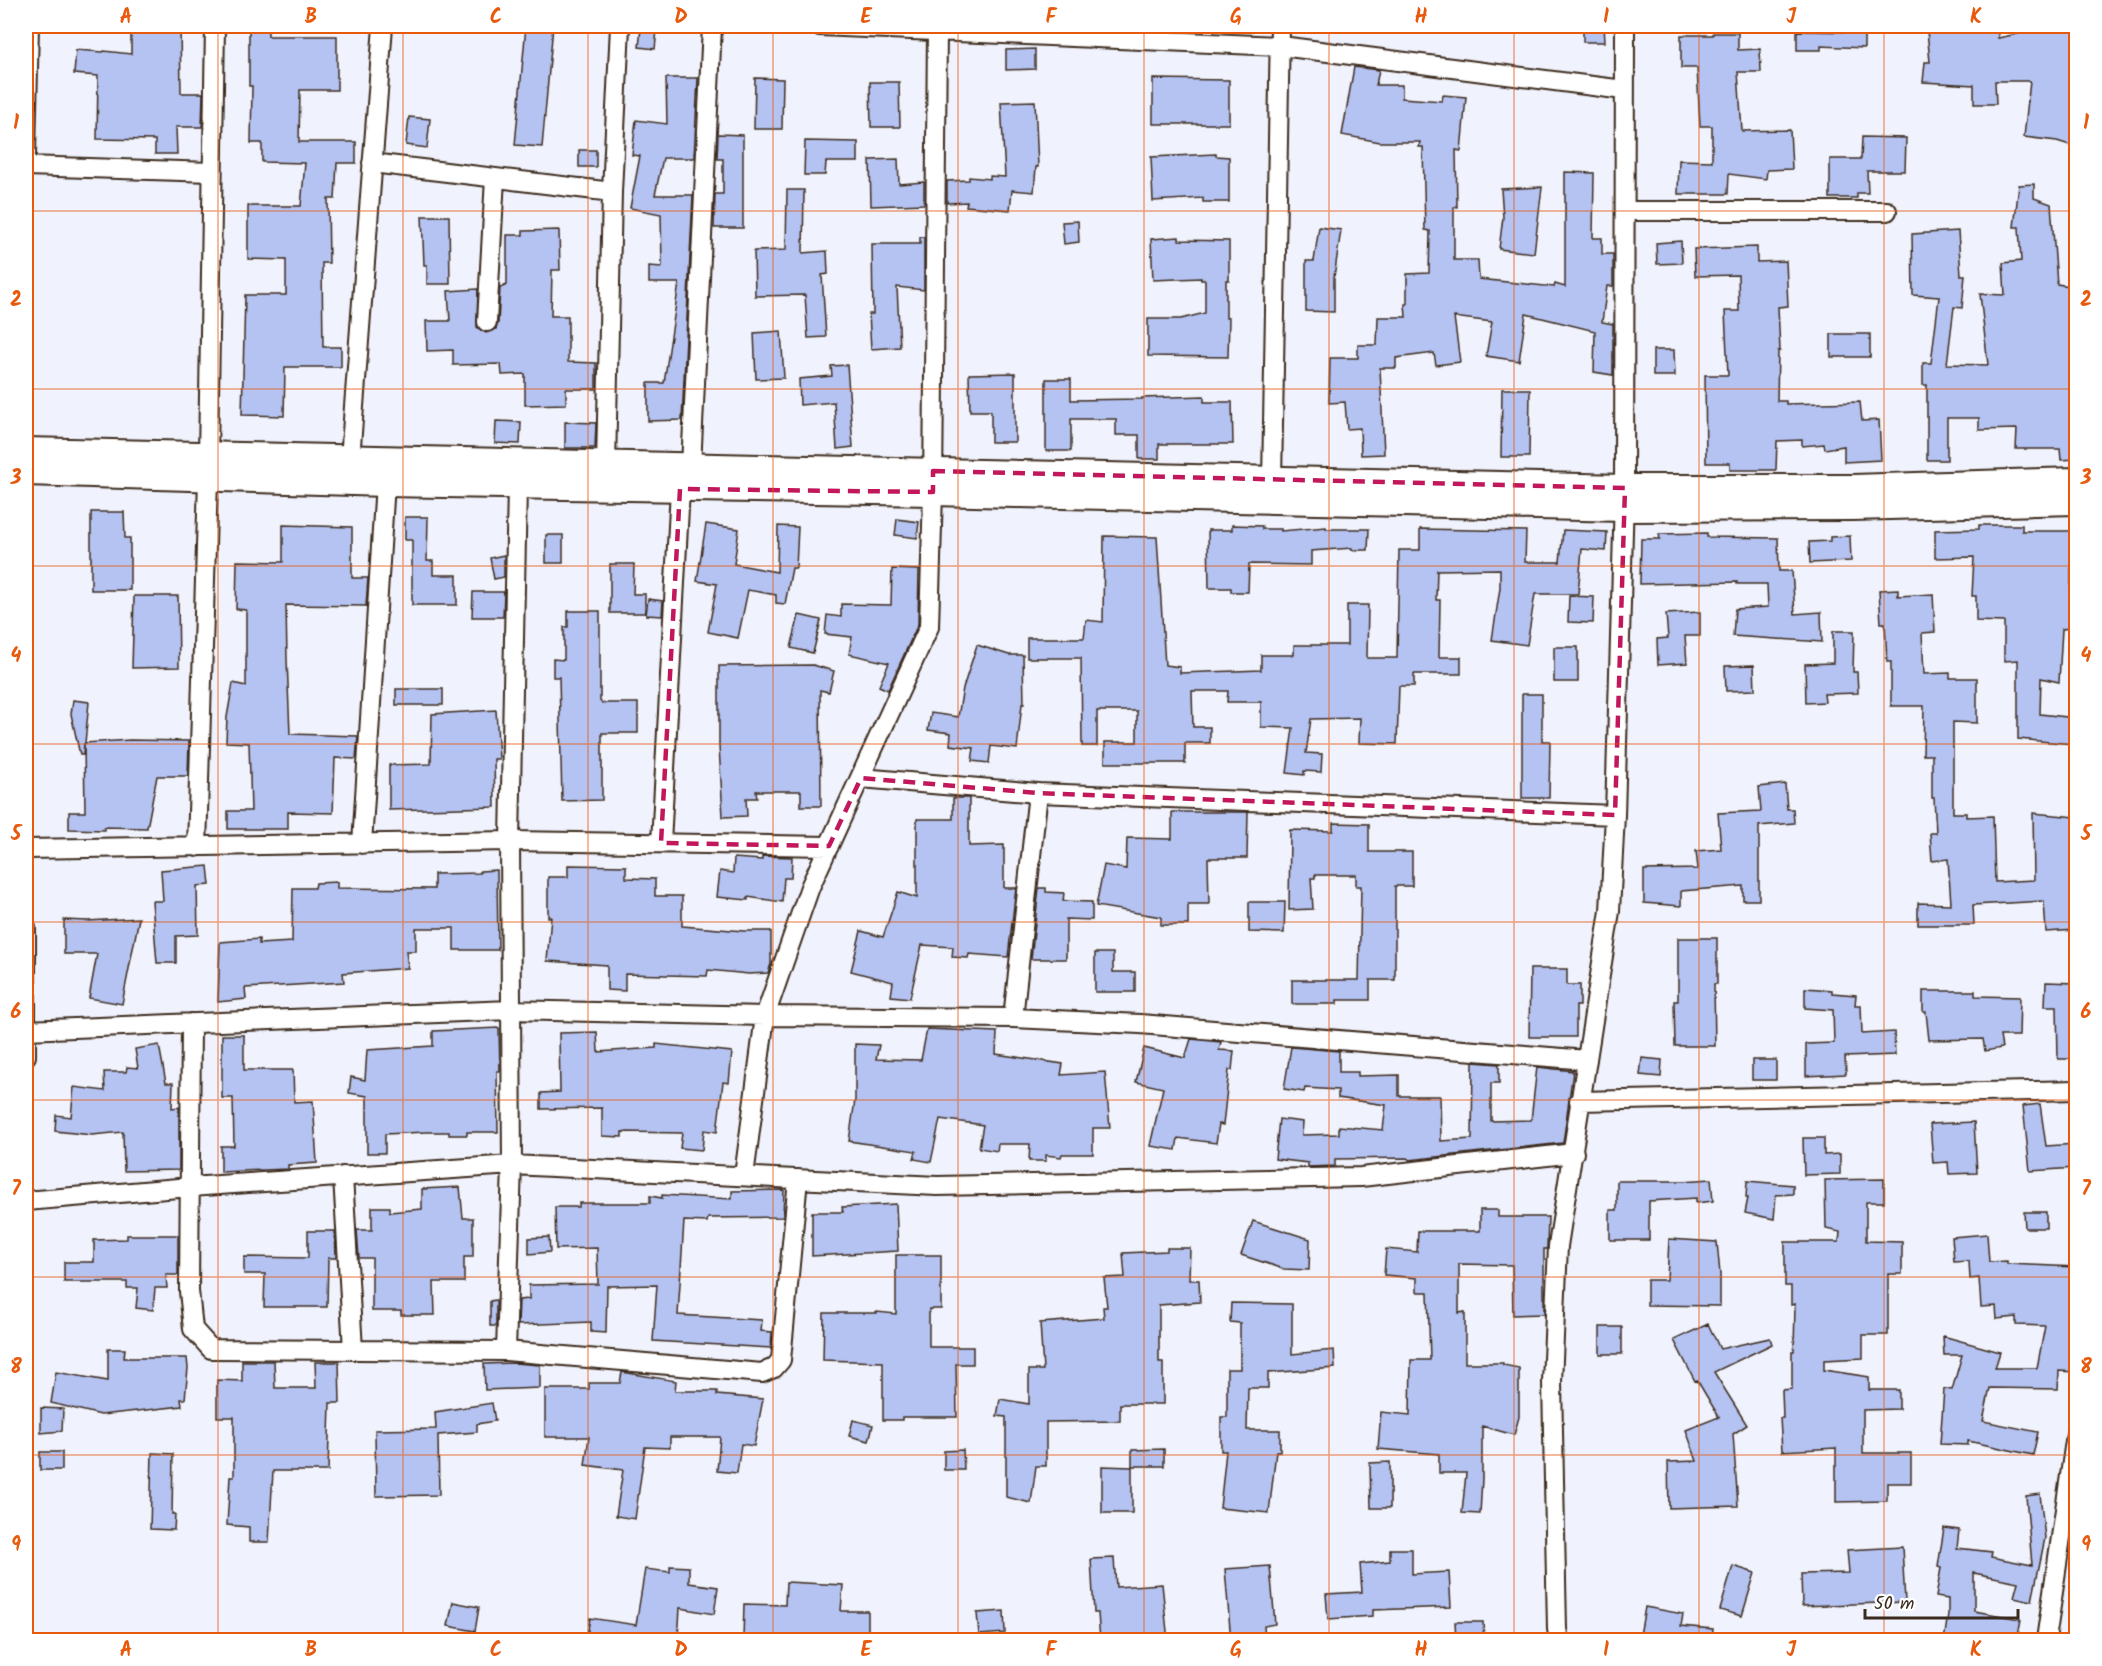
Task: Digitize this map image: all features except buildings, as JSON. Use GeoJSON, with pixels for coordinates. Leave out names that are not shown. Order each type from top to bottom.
{"type":"FeatureCollection","features":[{"type":"Feature","properties":{"kind":"main road"},"geometry":{"type":"LineString","coordinates":[[26,451],[385,483],[517,486],[685,478],[1624,498],[2076,481]]}},
{"type":"Feature","properties":{"kind":"main road"},"geometry":{"type":"LineString","coordinates":[[26,472],[208,468],[350,459],[606,465],[685,478]]}},
{"type":"Feature","properties":{"kind":"main road"},"geometry":{"type":"LineString","coordinates":[[933,482],[1272,481],[1852,507],[2076,501]]}},
{"type":"Feature","properties":{"kind":"street"},"geometry":{"type":"LineString","coordinates":[[197,847],[208,468],[214,26]]}},
{"type":"Feature","properties":{"kind":"street"},"geometry":{"type":"LineString","coordinates":[[350,459],[383,26]]}},
{"type":"Feature","properties":{"kind":"street"},"geometry":{"type":"LineString","coordinates":[[606,465],[612,192],[620,26]]}},
{"type":"Feature","properties":{"kind":"street"},"geometry":{"type":"LineString","coordinates":[[661,843],[712,26]]}},
{"type":"Feature","properties":{"kind":"street"},"geometry":{"type":"LineString","coordinates":[[820,26],[1281,45],[1624,90]]}},
{"type":"Feature","properties":{"kind":"street"},"geometry":{"type":"LineString","coordinates":[[1272,481],[1281,26]]}},
{"type":"Feature","properties":{"kind":"street"},"geometry":{"type":"LineString","coordinates":[[1559,1641],[1552,1382],[1558,1246],[1610,911],[1615,815],[1624,498],[1625,26]]}},
{"type":"Feature","properties":{"kind":"street"},"geometry":{"type":"LineString","coordinates":[[744,1176],[765,1016],[810,887],[929,627],[933,482],[937,30]]}},
{"type":"Feature","properties":{"kind":"street"},"geometry":{"type":"LineString","coordinates":[[26,154],[28,31]]}},
{"type":"Feature","properties":{"kind":"street"},"geometry":{"type":"LineString","coordinates":[[372,164],[612,192]]}},
{"type":"Feature","properties":{"kind":"street"},"geometry":{"type":"LineString","coordinates":[[26,166],[212,172]]}},
{"type":"Feature","properties":{"kind":"street"},"geometry":{"type":"LineString","coordinates":[[488,322],[495,178]]}},
{"type":"Feature","properties":{"kind":"street"},"geometry":{"type":"LineString","coordinates":[[1626,211],[1887,211]]}},
{"type":"Feature","properties":{"kind":"street"},"geometry":{"type":"LineString","coordinates":[[362,844],[385,483]]}},
{"type":"Feature","properties":{"kind":"street"},"geometry":{"type":"LineString","coordinates":[[506,1351],[512,1165],[510,842],[517,486]]}},
{"type":"Feature","properties":{"kind":"street"},"geometry":{"type":"LineString","coordinates":[[861,778],[1038,793],[1615,815]]}},
{"type":"Feature","properties":{"kind":"street"},"geometry":{"type":"LineString","coordinates":[[1013,1018],[1038,793]]}},
{"type":"Feature","properties":{"kind":"street"},"geometry":{"type":"LineString","coordinates":[[26,849],[510,842],[829,846]]}},
{"type":"Feature","properties":{"kind":"street"},"geometry":{"type":"LineString","coordinates":[[26,928],[26,1056]]}},
{"type":"Feature","properties":{"kind":"street"},"geometry":{"type":"LineString","coordinates":[[26,1030],[510,1010],[765,1016],[1013,1018],[1140,1024],[1587,1060]]}},
{"type":"Feature","properties":{"kind":"street"},"geometry":{"type":"LineString","coordinates":[[191,1023],[189,1291],[193,1329],[211,1350],[506,1351],[762,1373],[774,1368],[781,1360],[798,1179]]}},
{"type":"Feature","properties":{"kind":"street"},"geometry":{"type":"LineString","coordinates":[[1579,1101],[2076,1090]]}},
{"type":"Feature","properties":{"kind":"street"},"geometry":{"type":"LineString","coordinates":[[26,1201],[190,1187],[512,1165],[937,1186],[1361,1177],[1574,1153]]}},
{"type":"Feature","properties":{"kind":"street"},"geometry":{"type":"LineString","coordinates":[[343,1176],[353,1350]]}},
{"type":"Feature","properties":{"kind":"street"},"geometry":{"type":"LineString","coordinates":[[2046,1641],[2076,1434]]}},
{"type":"Feature","properties":{"kind":"highlighted area"},"geometry":{"type":"Polygon","coordinates":[[[933,471],[1625,488],[1615,815],[1038,793],[861,778],[829,846],[661,843],[680,489],[933,492],[933,471]]]}}]}
